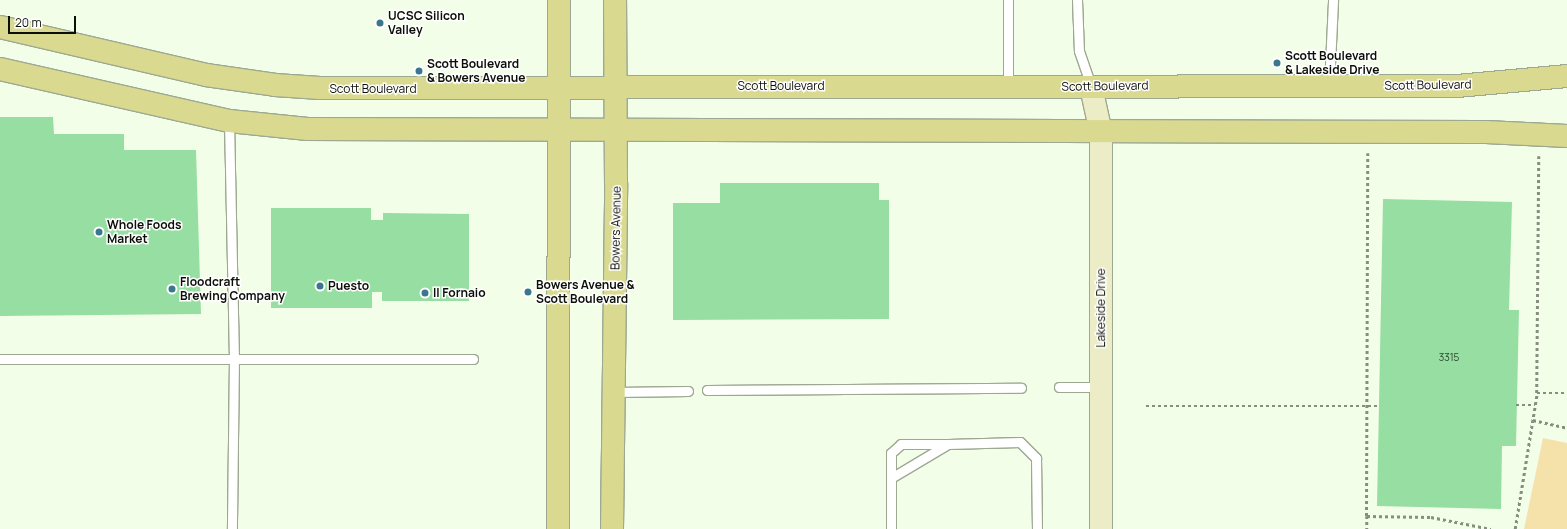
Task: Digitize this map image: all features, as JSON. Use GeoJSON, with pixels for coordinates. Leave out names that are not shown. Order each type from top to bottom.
{"type":"FeatureCollection","features":[{"type":"Feature","properties":{"kind":"main road"},"geometry":{"type":"LineString","coordinates":[[558,529],[559,0]]}},
{"type":"Feature","properties":{"kind":"main road","name":"Bowers Avenue"},"geometry":{"type":"LineString","coordinates":[[612,529],[614,392],[615,0]]}},
{"type":"Feature","properties":{"kind":"main road","name":"Scott Boulevard"},"geometry":{"type":"LineString","coordinates":[[0,27],[206,75],[275,85],[390,89],[559,87],[1457,86],[1567,76]]}},
{"type":"Feature","properties":{"kind":"main road"},"geometry":{"type":"LineString","coordinates":[[0,69],[229,122],[308,129],[1101,133],[1486,132],[1567,136]]}},
{"type":"Feature","properties":{"kind":"street","name":"Lakeside Drive"},"geometry":{"type":"LineString","coordinates":[[1091,87],[1101,133],[1101,529]]}},
{"type":"Feature","properties":{"kind":"lane"},"geometry":{"type":"LineString","coordinates":[[1008,0],[1008,86]]}},
{"type":"Feature","properties":{"kind":"lane"},"geometry":{"type":"LineString","coordinates":[[1077,0],[1079,51],[1091,87]]}},
{"type":"Feature","properties":{"kind":"lane"},"geometry":{"type":"LineString","coordinates":[[1329,86],[1333,0]]}},
{"type":"Feature","properties":{"kind":"lane"},"geometry":{"type":"LineString","coordinates":[[229,122],[234,358],[232,529]]}},
{"type":"Feature","properties":{"kind":"lane"},"geometry":{"type":"LineString","coordinates":[[0,358],[473,359]]}},
{"type":"Feature","properties":{"kind":"lane"},"geometry":{"type":"LineString","coordinates":[[1058,388],[1101,387]]}},
{"type":"Feature","properties":{"kind":"lane"},"geometry":{"type":"LineString","coordinates":[[707,390],[1022,388]]}},
{"type":"Feature","properties":{"kind":"lane"},"geometry":{"type":"LineString","coordinates":[[614,392],[688,391]]}},
{"type":"Feature","properties":{"kind":"lane"},"geometry":{"type":"LineString","coordinates":[[892,529],[890,478],[891,453],[901,444],[1020,442],[1036,458],[1037,529]]}},
{"type":"Feature","properties":{"kind":"lane"},"geometry":{"type":"LineString","coordinates":[[890,478],[948,444]]}},
{"type":"Feature","properties":{"kind":"path"},"geometry":{"type":"LineString","coordinates":[[1367,529],[1368,151]]}},
{"type":"Feature","properties":{"kind":"path"},"geometry":{"type":"LineString","coordinates":[[1515,529],[1537,394],[1539,155]]}},
{"type":"Feature","properties":{"kind":"path"},"geometry":{"type":"LineString","coordinates":[[1537,394],[1567,393]]}},
{"type":"Feature","properties":{"kind":"path"},"geometry":{"type":"LineString","coordinates":[[1516,405],[1535,405]]}},
{"type":"Feature","properties":{"kind":"path"},"geometry":{"type":"LineString","coordinates":[[1146,406],[1379,406]]}},
{"type":"Feature","properties":{"kind":"path"},"geometry":{"type":"LineString","coordinates":[[1533,420],[1567,428]]}},
{"type":"Feature","properties":{"kind":"path"},"geometry":{"type":"LineString","coordinates":[[1367,516],[1431,517],[1491,529]]}},
{"type":"Feature","properties":{"kind":"shaded area"},"geometry":{"type":"Polygon","coordinates":[[[1543,438],[1567,443],[1567,529],[1524,529],[1543,438]]]}},
{"type":"Feature","properties":{"kind":"building","name":"Whole Foods Market"},"geometry":{"type":"Polygon","coordinates":[[[0,117],[53,117],[54,134],[124,134],[124,150],[196,150],[201,314],[0,316],[0,117]]]}},
{"type":"Feature","properties":{"kind":"building"},"geometry":{"type":"Polygon","coordinates":[[[720,183],[879,183],[879,200],[889,200],[889,319],[673,320],[673,203],[720,203],[720,183]]]}},
{"type":"Feature","properties":{"kind":"building"},"geometry":{"type":"Polygon","coordinates":[[[1383,199],[1512,202],[1509,310],[1519,310],[1516,446],[1502,446],[1501,509],[1377,506],[1383,199]]]}},
{"type":"Feature","properties":{"kind":"building"},"geometry":{"type":"Polygon","coordinates":[[[271,208],[371,208],[371,220],[383,220],[383,213],[469,214],[469,301],[382,301],[382,292],[372,292],[372,308],[271,308],[271,208]]]}},
{"type":"Feature","properties":{"kind":"place","name":"UCSC Silicon Valley"},"geometry":{"type":"Point","coordinates":[380,23]}},
{"type":"Feature","properties":{"kind":"place","name":"Scott Boulevard & Lakeside Drive"},"geometry":{"type":"Point","coordinates":[1277,63]}},
{"type":"Feature","properties":{"kind":"place","name":"Scott Boulevard & Bowers Avenue"},"geometry":{"type":"Point","coordinates":[419,71]}},
{"type":"Feature","properties":{"kind":"place","name":"Whole Foods Market"},"geometry":{"type":"Point","coordinates":[99,232]}},
{"type":"Feature","properties":{"kind":"place","name":"Puesto"},"geometry":{"type":"Point","coordinates":[320,286]}},
{"type":"Feature","properties":{"kind":"place","name":"Floodcraft Brewing Company"},"geometry":{"type":"Point","coordinates":[172,289]}},
{"type":"Feature","properties":{"kind":"place","name":"Bowers Avenue & Scott Boulevard"},"geometry":{"type":"Point","coordinates":[528,292]}},
{"type":"Feature","properties":{"kind":"place","name":"Il Fornaio"},"geometry":{"type":"Point","coordinates":[425,293]}}]}
